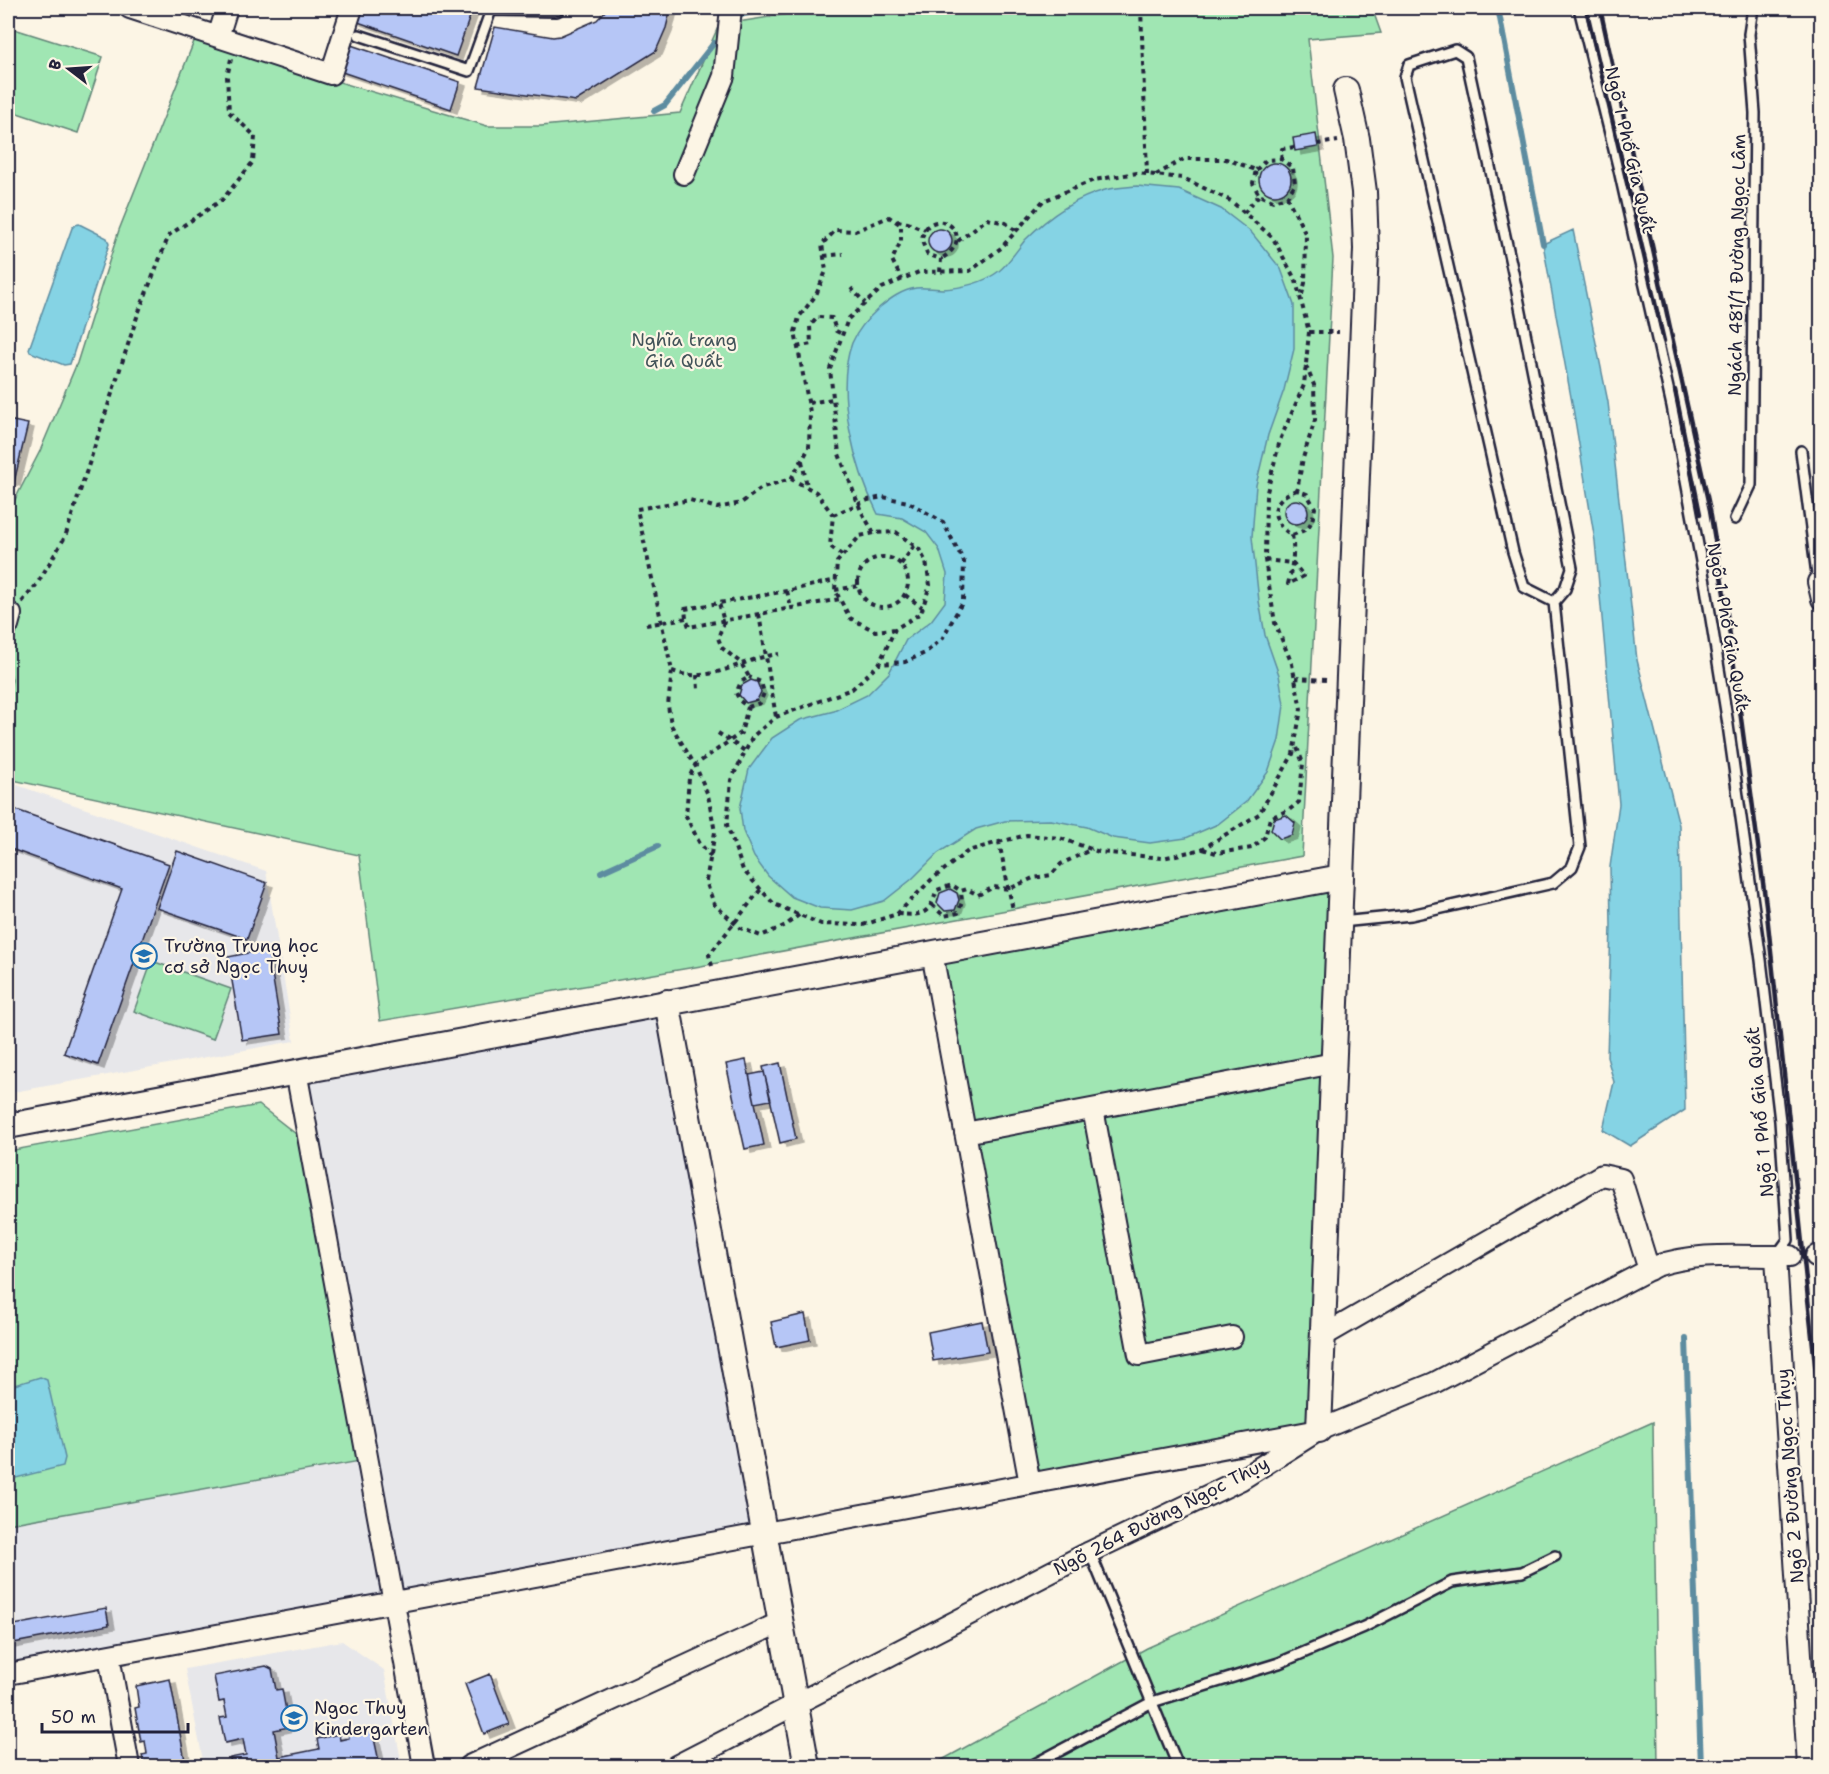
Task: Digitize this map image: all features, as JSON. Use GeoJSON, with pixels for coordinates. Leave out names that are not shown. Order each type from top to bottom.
{"type":"FeatureCollection","features":[{"type":"Feature","properties":{"kind":"street"},"geometry":{"type":"LineString","coordinates":[[130,8],[331,74],[352,8]]}},
{"type":"Feature","properties":{"kind":"street"},"geometry":{"type":"LineString","coordinates":[[226,40],[227,8]]}},
{"type":"Feature","properties":{"kind":"street"},"geometry":{"type":"LineString","coordinates":[[684,174],[724,76],[731,8]]}},
{"type":"Feature","properties":{"kind":"street"},"geometry":{"type":"LineString","coordinates":[[8,1674],[1319,1430],[1366,249],[1364,192],[1358,139],[1346,90]]}},
{"type":"Feature","properties":{"kind":"street"},"geometry":{"type":"LineString","coordinates":[[8,1126],[1341,877]]}},
{"type":"Feature","properties":{"kind":"street"},"geometry":{"type":"LineString","coordinates":[[932,953],[1030,1484]]}},
{"type":"Feature","properties":{"kind":"street"},"geometry":{"type":"LineString","coordinates":[[667,1002],[807,1767]]}},
{"type":"Feature","properties":{"kind":"street"},"geometry":{"type":"LineString","coordinates":[[965,1134],[1334,1063]]}},
{"type":"Feature","properties":{"kind":"street"},"geometry":{"type":"LineString","coordinates":[[296,1071],[424,1767]]}},
{"type":"Feature","properties":{"kind":"street"},"geometry":{"type":"LineString","coordinates":[[1093,1109],[1139,1355],[1232,1337]]}},
{"type":"Feature","properties":{"kind":"street"},"geometry":{"type":"LineString","coordinates":[[1323,1336],[1602,1175],[1621,1179],[1649,1270]]}},
{"type":"Feature","properties":{"kind":"street","name":"Ngõ 264 Đường Ngọc Thụy"},"geometry":{"type":"LineString","coordinates":[[676,1767],[1089,1552],[1240,1480],[1319,1430],[1434,1383],[1649,1270],[1676,1259],[1707,1256],[1783,1256]]}},
{"type":"Feature","properties":{"kind":"street","name":"Ngõ 2 Đường Ngọc Thụy"},"geometry":{"type":"LineString","coordinates":[[1783,1256],[1808,1767]]}},
{"type":"Feature","properties":{"kind":"street"},"geometry":{"type":"LineString","coordinates":[[469,1767],[781,1622]]}},
{"type":"Feature","properties":{"kind":"street"},"geometry":{"type":"LineString","coordinates":[[109,1656],[129,1767]]}},
{"type":"Feature","properties":{"kind":"lane"},"geometry":{"type":"LineString","coordinates":[[359,35],[469,71],[488,9],[557,11],[561,8]]}},
{"type":"Feature","properties":{"kind":"lane","name":"Ngõ 1 Phố Gia Quất"},"geometry":{"type":"LineString","coordinates":[[1579,8],[1619,170],[1672,406],[1706,588],[1759,948],[1780,1121],[1788,1240],[1783,1256]]}},
{"type":"Feature","properties":{"kind":"lane","name":"Ngách 481/1 Đường Ngọc Lâm"},"geometry":{"type":"LineString","coordinates":[[1735,519],[1751,485],[1755,113],[1749,34],[1753,8]]}},
{"type":"Feature","properties":{"kind":"lane"},"geometry":{"type":"LineString","coordinates":[[1339,923],[1411,915],[1553,884],[1572,867],[1580,847],[1554,602],[1565,589],[1572,568],[1517,289],[1466,57],[1455,50],[1409,65],[1405,77],[1513,552],[1524,587],[1554,602]]}},
{"type":"Feature","properties":{"kind":"lane"},"geometry":{"type":"LineString","coordinates":[[1801,451],[1820,588]]}},
{"type":"Feature","properties":{"kind":"lane"},"geometry":{"type":"LineString","coordinates":[[1089,1552],[1152,1702],[1176,1766]]}},
{"type":"Feature","properties":{"kind":"lane"},"geometry":{"type":"LineString","coordinates":[[1031,1767],[1152,1702],[1279,1663],[1364,1627],[1452,1582],[1522,1572],[1555,1556]]}},
{"type":"Feature","properties":{"kind":"path"},"geometry":{"type":"LineString","coordinates":[[1141,8],[1148,174]]}},
{"type":"Feature","properties":{"kind":"path"},"geometry":{"type":"LineString","coordinates":[[9,619],[37,584],[65,537],[138,314],[169,235],[222,200],[253,162],[255,136],[229,112],[226,40]]}},
{"type":"Feature","properties":{"kind":"path"},"geometry":{"type":"LineString","coordinates":[[1281,159],[1282,149],[1294,147]]}},
{"type":"Feature","properties":{"kind":"path"},"geometry":{"type":"LineString","coordinates":[[1155,175],[1184,159],[1226,159],[1256,170]]}},
{"type":"Feature","properties":{"kind":"path"},"geometry":{"type":"LineString","coordinates":[[1281,159],[1293,168],[1295,184],[1287,197],[1273,201],[1259,195],[1253,183],[1256,170],[1266,160],[1281,159]]}},
{"type":"Feature","properties":{"kind":"path"},"geometry":{"type":"LineString","coordinates":[[874,534],[858,504],[839,454],[830,369],[848,319],[882,288],[919,272],[970,271],[1001,248],[1043,201],[1094,180],[1137,173],[1183,178],[1231,201],[1273,238],[1296,281],[1310,332],[1304,386],[1280,440],[1266,496],[1265,560],[1275,623],[1292,664],[1301,709],[1293,754],[1259,814],[1202,849],[1163,858],[1099,852],[1060,838],[1026,835],[968,851],[931,880],[897,914]]}},
{"type":"Feature","properties":{"kind":"path"},"geometry":{"type":"LineString","coordinates":[[1244,213],[1259,195]]}},
{"type":"Feature","properties":{"kind":"path"},"geometry":{"type":"LineString","coordinates":[[1287,197],[1306,235],[1305,283],[1301,300]]}},
{"type":"Feature","properties":{"kind":"path"},"geometry":{"type":"LineString","coordinates":[[791,479],[809,448],[810,412],[795,332],[799,316],[816,295],[826,271],[822,244],[836,230],[855,231],[889,218],[901,225],[901,241],[892,260],[902,280]]}},
{"type":"Feature","properties":{"kind":"path"},"geometry":{"type":"LineString","coordinates":[[941,259],[952,252],[958,241],[987,219],[1006,223],[1016,231]]}},
{"type":"Feature","properties":{"kind":"path"},"geometry":{"type":"LineString","coordinates":[[895,221],[908,223],[925,230]]}},
{"type":"Feature","properties":{"kind":"path"},"geometry":{"type":"LineString","coordinates":[[941,259],[927,254],[922,239],[925,230],[932,223],[948,224],[956,232],[958,241]]}},
{"type":"Feature","properties":{"kind":"path"},"geometry":{"type":"LineString","coordinates":[[824,256],[843,254]]}},
{"type":"Feature","properties":{"kind":"path"},"geometry":{"type":"LineString","coordinates":[[940,272],[941,259]]}},
{"type":"Feature","properties":{"kind":"path"},"geometry":{"type":"LineString","coordinates":[[851,288],[865,303]]}},
{"type":"Feature","properties":{"kind":"path"},"geometry":{"type":"LineString","coordinates":[[797,347],[811,344],[810,326],[818,316],[832,318],[836,332],[842,334]]}},
{"type":"Feature","properties":{"kind":"path"},"geometry":{"type":"LineString","coordinates":[[1310,332],[1340,332]]}},
{"type":"Feature","properties":{"kind":"path"},"geometry":{"type":"LineString","coordinates":[[1297,490],[1303,458],[1315,420],[1314,386],[1306,366]]}},
{"type":"Feature","properties":{"kind":"path"},"geometry":{"type":"LineString","coordinates":[[809,403],[833,399]]}},
{"type":"Feature","properties":{"kind":"path"},"geometry":{"type":"LineString","coordinates":[[802,461],[807,487]]}},
{"type":"Feature","properties":{"kind":"path"},"geometry":{"type":"LineString","coordinates":[[799,915],[786,925],[761,936],[740,928],[714,904],[706,881],[715,832],[708,795],[695,765],[671,725],[668,705],[672,671],[637,509],[690,500],[717,508],[741,503],[763,487],[791,479],[816,492],[832,515],[830,546],[843,556]]}},
{"type":"Feature","properties":{"kind":"path"},"geometry":{"type":"LineString","coordinates":[[1297,490],[1307,494],[1315,508],[1311,525],[1304,531],[1292,535],[1281,529],[1276,520],[1275,511],[1280,498],[1297,490]]}},
{"type":"Feature","properties":{"kind":"path"},"geometry":{"type":"LineString","coordinates":[[832,515],[868,500],[883,497],[908,502],[943,522],[964,562],[963,601],[942,639],[925,653],[905,662],[879,664]]}},
{"type":"Feature","properties":{"kind":"path"},"geometry":{"type":"LineString","coordinates":[[1266,510],[1275,511]]}},
{"type":"Feature","properties":{"kind":"path"},"geometry":{"type":"LineString","coordinates":[[896,532],[915,545],[920,549],[926,561],[930,585],[921,613],[895,629],[875,631],[850,618],[835,590],[837,562],[860,537],[896,532]]}},
{"type":"Feature","properties":{"kind":"path"},"geometry":{"type":"LineString","coordinates":[[1265,560],[1293,563],[1304,576],[1288,584],[1293,563],[1292,535]]}},
{"type":"Feature","properties":{"kind":"path"},"geometry":{"type":"LineString","coordinates":[[901,564],[915,545]]}},
{"type":"Feature","properties":{"kind":"path"},"geometry":{"type":"LineString","coordinates":[[887,556],[901,564],[906,570],[908,587],[899,602],[883,608],[866,602],[858,586],[860,570],[865,564],[871,559],[887,556]]}},
{"type":"Feature","properties":{"kind":"path"},"geometry":{"type":"LineString","coordinates":[[836,580],[685,609],[689,627],[840,599]]}},
{"type":"Feature","properties":{"kind":"path"},"geometry":{"type":"LineString","coordinates":[[835,590],[858,586]]}},
{"type":"Feature","properties":{"kind":"path"},"geometry":{"type":"LineString","coordinates":[[787,591],[790,608]]}},
{"type":"Feature","properties":{"kind":"path"},"geometry":{"type":"LineString","coordinates":[[904,595],[922,607]]}},
{"type":"Feature","properties":{"kind":"path"},"geometry":{"type":"LineString","coordinates":[[719,603],[724,622],[718,638],[722,648],[741,663],[749,677],[761,682],[764,693],[760,703],[748,707]]}},
{"type":"Feature","properties":{"kind":"path"},"geometry":{"type":"LineString","coordinates":[[759,615],[776,717]]}},
{"type":"Feature","properties":{"kind":"path"},"geometry":{"type":"LineString","coordinates":[[646,626],[687,618]]}},
{"type":"Feature","properties":{"kind":"path"},"geometry":{"type":"LineString","coordinates":[[895,629],[879,664],[852,688],[776,717],[753,736],[731,780],[728,825],[741,872],[774,904],[821,924],[863,925],[897,914],[924,913],[932,905],[937,890],[952,885],[961,891],[963,902],[958,913],[944,916],[932,905]]}},
{"type":"Feature","properties":{"kind":"path"},"geometry":{"type":"LineString","coordinates":[[672,671],[691,675],[718,672],[766,655],[779,654]]}},
{"type":"Feature","properties":{"kind":"path"},"geometry":{"type":"LineString","coordinates":[[696,675],[698,690]]}},
{"type":"Feature","properties":{"kind":"path"},"geometry":{"type":"LineString","coordinates":[[748,707],[740,701],[736,693],[741,682],[749,677]]}},
{"type":"Feature","properties":{"kind":"path"},"geometry":{"type":"LineString","coordinates":[[1295,678],[1326,681]]}},
{"type":"Feature","properties":{"kind":"path"},"geometry":{"type":"LineString","coordinates":[[711,858],[699,842],[686,816],[689,778],[695,765],[741,733],[748,707]]}},
{"type":"Feature","properties":{"kind":"path"},"geometry":{"type":"LineString","coordinates":[[718,733],[745,751]]}},
{"type":"Feature","properties":{"kind":"path"},"geometry":{"type":"LineString","coordinates":[[1202,849],[1216,853],[1252,848],[1265,837],[1270,818],[1289,810],[1299,802],[1303,763],[1296,744]]}},
{"type":"Feature","properties":{"kind":"path"},"geometry":{"type":"LineString","coordinates":[[999,842],[1013,910]]}},
{"type":"Feature","properties":{"kind":"path"},"geometry":{"type":"LineString","coordinates":[[961,891],[967,889],[978,895],[994,887],[1009,889],[1033,878],[1051,875],[1061,864],[1092,849]]}},
{"type":"Feature","properties":{"kind":"path"},"geometry":{"type":"LineString","coordinates":[[712,966],[709,955],[761,889]]}},
{"type":"Feature","properties":{"kind":"shaded area","name":"Trường Trung học cơ sở Ngọc Thuỵ"},"geometry":{"type":"Polygon","coordinates":[[[8,782],[266,871],[294,1041],[8,1093],[8,782]]]}},
{"type":"Feature","properties":{"kind":"shaded area"},"geometry":{"type":"Polygon","coordinates":[[[667,1002],[765,1533],[8,1674],[8,1524],[360,1461],[296,1071],[667,1002]]]}},
{"type":"Feature","properties":{"kind":"shaded area","name":"Ngoc Thuy Kindergarten"},"geometry":{"type":"Polygon","coordinates":[[[342,1641],[384,1670],[402,1766],[204,1766],[185,1669],[342,1641]]]}},
{"type":"Feature","properties":{"kind":"green space","name":"Nghĩa trang Gia Quất"},"geometry":{"type":"Polygon","coordinates":[[[825,8],[1372,8],[1381,33],[1308,39],[1333,258],[1302,856],[701,966],[380,1021],[359,855],[8,779],[8,696],[12,680],[8,664],[8,513],[40,451],[77,363],[119,230],[195,39],[487,126],[541,126],[680,113],[719,25],[825,8]]]}},
{"type":"Feature","properties":{"kind":"green space"},"geometry":{"type":"Polygon","coordinates":[[[8,27],[103,57],[78,133],[8,110],[8,27]]]}},
{"type":"Feature","properties":{"kind":"green space"},"geometry":{"type":"Polygon","coordinates":[[[1341,877],[1319,1430],[1030,1484],[932,953],[1341,877]]]}},
{"type":"Feature","properties":{"kind":"green space"},"geometry":{"type":"Polygon","coordinates":[[[152,961],[231,989],[213,1039],[134,1011],[152,961]]]}},
{"type":"Feature","properties":{"kind":"green space"},"geometry":{"type":"Polygon","coordinates":[[[259,1105],[301,1138],[360,1461],[8,1524],[8,1151],[259,1105]]]}},
{"type":"Feature","properties":{"kind":"green space"},"geometry":{"type":"Polygon","coordinates":[[[1653,1422],[1658,1766],[931,1766],[1147,1648],[1653,1422]]]}},
{"type":"Feature","properties":{"kind":"water"},"geometry":{"type":"Polygon","coordinates":[[[1137,186],[1179,190],[1221,209],[1251,232],[1281,269],[1294,305],[1294,349],[1284,390],[1268,435],[1256,485],[1252,537],[1265,635],[1279,675],[1284,705],[1279,740],[1268,772],[1246,802],[1218,824],[1186,838],[1150,843],[1113,838],[1087,827],[1051,820],[1005,821],[976,829],[938,853],[912,879],[884,901],[852,910],[820,908],[792,897],[768,876],[754,857],[743,831],[740,808],[749,769],[772,738],[800,720],[834,711],[867,695],[889,673],[906,640],[931,621],[945,602],[947,574],[939,549],[926,532],[902,518],[878,514],[862,475],[846,407],[847,363],[854,338],[872,315],[896,295],[916,288],[943,289],[986,279],[1002,268],[1025,240],[1062,210],[1083,198],[1105,190],[1137,186]]]}},
{"type":"Feature","properties":{"kind":"water"},"geometry":{"type":"Polygon","coordinates":[[[79,224],[107,238],[109,244],[70,364],[64,365],[30,352],[29,349],[72,228],[79,224]]]}},
{"type":"Feature","properties":{"kind":"water"},"geometry":{"type":"Polygon","coordinates":[[[1573,230],[1608,402],[1637,660],[1679,825],[1685,1110],[1630,1146],[1603,1130],[1614,1082],[1607,1057],[1611,926],[1610,867],[1619,804],[1595,541],[1543,244],[1573,230]]]}},
{"type":"Feature","properties":{"kind":"water"},"geometry":{"type":"Polygon","coordinates":[[[40,1377],[47,1380],[65,1458],[63,1466],[16,1478],[8,1472],[8,1387],[40,1377]]]}},
{"type":"Feature","properties":{"kind":"building"},"geometry":{"type":"Polygon","coordinates":[[[359,8],[473,8],[456,56],[355,21],[359,8]]]}},
{"type":"Feature","properties":{"kind":"building"},"geometry":{"type":"Polygon","coordinates":[[[608,8],[671,8],[666,28],[656,51],[576,101],[478,87],[495,27],[553,37],[560,36],[597,20],[608,8]]]}},
{"type":"Feature","properties":{"kind":"building"},"geometry":{"type":"Polygon","coordinates":[[[348,44],[460,82],[451,109],[339,71],[348,44]]]}},
{"type":"Feature","properties":{"kind":"building"},"geometry":{"type":"Polygon","coordinates":[[[1316,134],[1318,147],[1295,151],[1293,138],[1316,134]]]}},
{"type":"Feature","properties":{"kind":"building"},"geometry":{"type":"Polygon","coordinates":[[[1275,163],[1286,168],[1291,179],[1286,190],[1275,195],[1264,190],[1259,179],[1264,168],[1275,163]]]}},
{"type":"Feature","properties":{"kind":"building"},"geometry":{"type":"Polygon","coordinates":[[[940,229],[948,233],[952,241],[948,249],[940,253],[932,249],[928,241],[932,233],[940,229]]]}},
{"type":"Feature","properties":{"kind":"building"},"geometry":{"type":"Polygon","coordinates":[[[8,420],[28,424],[14,482],[8,480],[8,420]]]}},
{"type":"Feature","properties":{"kind":"building"},"geometry":{"type":"Polygon","coordinates":[[[1291,500],[1301,500],[1308,507],[1308,517],[1301,524],[1291,524],[1284,517],[1284,507],[1291,500]]]}},
{"type":"Feature","properties":{"kind":"building"},"geometry":{"type":"Polygon","coordinates":[[[751,680],[757,682],[761,692],[757,700],[746,703],[739,695],[742,685],[751,680]]]}},
{"type":"Feature","properties":{"kind":"building"},"geometry":{"type":"Polygon","coordinates":[[[8,807],[169,864],[98,1065],[64,1053],[122,889],[8,848],[8,807]]]}},
{"type":"Feature","properties":{"kind":"building"},"geometry":{"type":"Polygon","coordinates":[[[1286,815],[1295,823],[1292,835],[1280,839],[1271,830],[1274,819],[1286,815]]]}},
{"type":"Feature","properties":{"kind":"building"},"geometry":{"type":"Polygon","coordinates":[[[177,851],[267,883],[247,939],[157,908],[177,851]]]}},
{"type":"Feature","properties":{"kind":"building"},"geometry":{"type":"Polygon","coordinates":[[[950,889],[957,893],[959,900],[955,910],[945,911],[937,903],[940,893],[950,889]]]}},
{"type":"Feature","properties":{"kind":"building"},"geometry":{"type":"Polygon","coordinates":[[[268,949],[282,1034],[242,1040],[228,957],[268,949]]]}},
{"type":"Feature","properties":{"kind":"building"},"geometry":{"type":"Polygon","coordinates":[[[746,1060],[764,1145],[745,1149],[726,1064],[746,1060]]]}},
{"type":"Feature","properties":{"kind":"building"},"geometry":{"type":"Polygon","coordinates":[[[780,1063],[796,1139],[780,1143],[763,1067],[780,1063]]]}},
{"type":"Feature","properties":{"kind":"building"},"geometry":{"type":"Polygon","coordinates":[[[764,1072],[771,1100],[755,1103],[749,1075],[764,1072]]]}},
{"type":"Feature","properties":{"kind":"building"},"geometry":{"type":"Polygon","coordinates":[[[805,1314],[810,1340],[776,1347],[771,1322],[805,1314]]]}},
{"type":"Feature","properties":{"kind":"building"},"geometry":{"type":"Polygon","coordinates":[[[982,1321],[988,1352],[933,1361],[928,1332],[982,1321]]]}},
{"type":"Feature","properties":{"kind":"building"},"geometry":{"type":"Polygon","coordinates":[[[106,1608],[109,1625],[8,1644],[8,1626],[106,1608]]]}},
{"type":"Feature","properties":{"kind":"building"},"geometry":{"type":"Polygon","coordinates":[[[266,1666],[272,1669],[276,1690],[282,1689],[289,1727],[274,1730],[279,1757],[319,1749],[317,1739],[339,1734],[340,1740],[349,1738],[348,1733],[372,1729],[380,1766],[231,1766],[230,1758],[246,1755],[243,1739],[225,1743],[220,1718],[227,1717],[224,1701],[219,1702],[214,1676],[266,1666]]]}},
{"type":"Feature","properties":{"kind":"building"},"geometry":{"type":"Polygon","coordinates":[[[490,1674],[509,1724],[484,1734],[465,1684],[490,1674]]]}},
{"type":"Feature","properties":{"kind":"building"},"geometry":{"type":"Polygon","coordinates":[[[170,1679],[186,1766],[144,1766],[142,1755],[147,1754],[145,1741],[141,1742],[135,1708],[139,1707],[136,1686],[170,1679]]]}},
{"type":"Feature","properties":{"kind":"waterway"},"geometry":{"type":"LineString","coordinates":[[738,15],[777,8]]}},
{"type":"Feature","properties":{"kind":"waterway"},"geometry":{"type":"LineString","coordinates":[[1498,8],[1543,244]]}},
{"type":"Feature","properties":{"kind":"waterway"},"geometry":{"type":"LineString","coordinates":[[654,111],[665,105],[714,43]]}},
{"type":"Feature","properties":{"kind":"waterway"},"geometry":{"type":"LineString","coordinates":[[601,872],[658,846]]}},
{"type":"Feature","properties":{"kind":"waterway"},"geometry":{"type":"LineString","coordinates":[[1686,1339],[1701,1766]]}},
{"type":"Feature","properties":{"kind":"railway"},"geometry":{"type":"LineString","coordinates":[[1586,8],[1664,341]]}},
{"type":"Feature","properties":{"kind":"railway"},"geometry":{"type":"LineString","coordinates":[[1600,8],[1710,510],[1726,606],[1766,905],[1822,1430]]}},
{"type":"Feature","properties":{"kind":"railway"},"geometry":{"type":"LineString","coordinates":[[1675,390],[1700,514]]}},
{"type":"Feature","properties":{"kind":"place","name":"Trường Trung học cơ sở Ngọc Thuỵ"},"geometry":{"type":"Point","coordinates":[144,956]}},
{"type":"Feature","properties":{"kind":"place","name":"Ngoc Thuy Kindergarten"},"geometry":{"type":"Point","coordinates":[294,1718]}}]}
